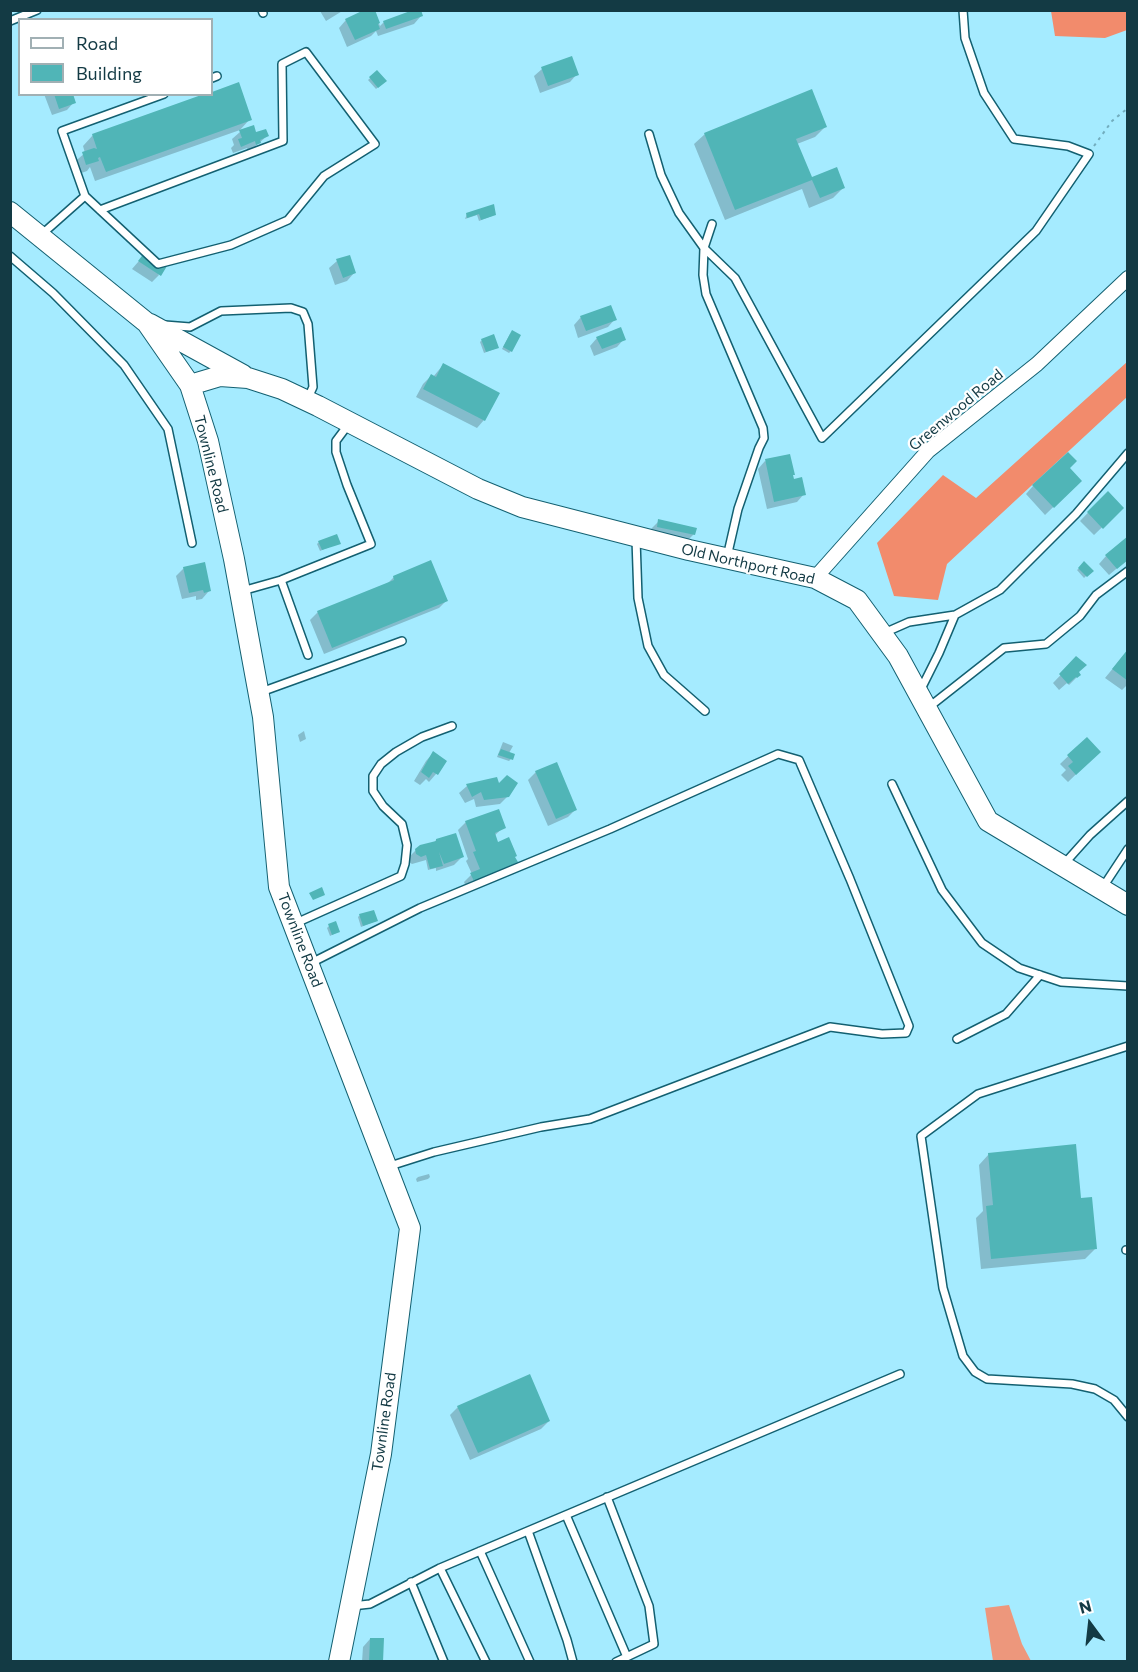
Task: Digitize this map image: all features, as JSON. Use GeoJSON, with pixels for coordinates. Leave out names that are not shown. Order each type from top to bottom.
{"type":"FeatureCollection","features":[{"type":"Feature","properties":{"kind":"main road","name":"Townline Road"},"geometry":{"type":"LineString","coordinates":[[17,220],[147,323],[190,385],[208,441],[259,693],[279,887],[410,1228],[381,1454],[339,1662]]}},
{"type":"Feature","properties":{"kind":"main road","name":"Old Northport Road"},"geometry":{"type":"LineString","coordinates":[[147,323],[248,378],[282,389],[478,489],[522,507],[815,578],[857,600],[898,656],[988,821],[1128,905]]}},
{"type":"Feature","properties":{"kind":"main road","name":"Old Northport Road"},"geometry":{"type":"LineString","coordinates":[[190,385],[220,376],[248,378]]}},
{"type":"Feature","properties":{"kind":"street","name":"Greenwood Road"},"geometry":{"type":"LineString","coordinates":[[815,578],[928,451],[1037,364],[1128,278]]}},
{"type":"Feature","properties":{"kind":"lane"},"geometry":{"type":"LineString","coordinates":[[10,21],[38,10]]}},
{"type":"Feature","properties":{"kind":"lane"},"geometry":{"type":"LineString","coordinates":[[649,134],[661,175],[674,204],[704,248],[735,278],[822,438],[1036,231],[1089,154],[1068,146],[1014,139],[984,93],[965,39],[963,10]]}},
{"type":"Feature","properties":{"kind":"lane"},"geometry":{"type":"LineString","coordinates":[[100,210],[283,141],[282,64],[306,52],[375,144],[324,176],[288,220],[231,244],[158,264],[100,210],[86,196],[62,131],[158,96]]}},
{"type":"Feature","properties":{"kind":"lane"},"geometry":{"type":"LineString","coordinates":[[39,237],[86,196]]}},
{"type":"Feature","properties":{"kind":"lane"},"geometry":{"type":"LineString","coordinates":[[712,224],[704,248],[703,276],[706,294],[763,428],[764,438],[738,509],[727,557]]}},
{"type":"Feature","properties":{"kind":"lane"},"geometry":{"type":"LineString","coordinates":[[10,256],[52,293],[124,365],[168,429],[192,543]]}},
{"type":"Feature","properties":{"kind":"lane"},"geometry":{"type":"LineString","coordinates":[[147,323],[190,327],[221,311],[291,308],[303,312],[308,324],[313,387],[306,401]]}},
{"type":"Feature","properties":{"kind":"lane"},"geometry":{"type":"LineString","coordinates":[[240,592],[281,580],[371,544],[336,452],[336,441],[350,423]]}},
{"type":"Feature","properties":{"kind":"lane"},"geometry":{"type":"LineString","coordinates":[[882,634],[909,622],[955,615],[1000,590],[1076,514],[1128,453]]}},
{"type":"Feature","properties":{"kind":"lane"},"geometry":{"type":"LineString","coordinates":[[636,536],[639,598],[648,646],[664,675],[705,711]]}},
{"type":"Feature","properties":{"kind":"lane"},"geometry":{"type":"LineString","coordinates":[[922,701],[1004,648],[1046,644],[1080,616],[1096,596],[1128,572]]}},
{"type":"Feature","properties":{"kind":"lane"},"geometry":{"type":"LineString","coordinates":[[281,580],[308,655]]}},
{"type":"Feature","properties":{"kind":"lane"},"geometry":{"type":"LineString","coordinates":[[922,701],[955,615]]}},
{"type":"Feature","properties":{"kind":"lane"},"geometry":{"type":"LineString","coordinates":[[259,693],[402,641]]}},
{"type":"Feature","properties":{"kind":"lane"},"geometry":{"type":"LineString","coordinates":[[293,924],[401,876],[407,845],[402,824],[383,806],[373,791],[374,776],[381,764],[396,752],[422,737],[452,726]]}},
{"type":"Feature","properties":{"kind":"lane"},"geometry":{"type":"LineString","coordinates":[[309,964],[420,908],[610,829],[777,754],[799,760],[909,1026],[906,1033],[882,1034],[830,1027],[590,1119],[541,1127],[434,1152],[387,1167]]}},
{"type":"Feature","properties":{"kind":"lane"},"geometry":{"type":"LineString","coordinates":[[892,784],[942,890],[982,943],[1019,968],[1061,982],[1128,986]]}},
{"type":"Feature","properties":{"kind":"lane"},"geometry":{"type":"LineString","coordinates":[[1062,866],[1090,835],[1128,801]]}},
{"type":"Feature","properties":{"kind":"lane"},"geometry":{"type":"LineString","coordinates":[[1101,889],[1128,849]]}},
{"type":"Feature","properties":{"kind":"lane"},"geometry":{"type":"LineString","coordinates":[[957,1038],[1006,1014],[1040,975]]}},
{"type":"Feature","properties":{"kind":"lane"},"geometry":{"type":"LineString","coordinates":[[1128,1046],[978,1094],[921,1136],[943,1288],[963,1356],[975,1372],[987,1379],[1072,1384],[1095,1389],[1114,1400],[1128,1417]]}},
{"type":"Feature","properties":{"kind":"lane"},"geometry":{"type":"LineString","coordinates":[[350,1606],[370,1604],[440,1568],[900,1374]]}},
{"type":"Feature","properties":{"kind":"lane"},"geometry":{"type":"LineString","coordinates":[[607,1497],[649,1606],[654,1644],[616,1662]]}},
{"type":"Feature","properties":{"kind":"lane"},"geometry":{"type":"LineString","coordinates":[[566,1515],[627,1657]]}},
{"type":"Feature","properties":{"kind":"lane"},"geometry":{"type":"LineString","coordinates":[[528,1531],[573,1662]]}},
{"type":"Feature","properties":{"kind":"lane"},"geometry":{"type":"LineString","coordinates":[[480,1551],[530,1662]]}},
{"type":"Feature","properties":{"kind":"lane"},"geometry":{"type":"LineString","coordinates":[[440,1568],[486,1662]]}},
{"type":"Feature","properties":{"kind":"lane"},"geometry":{"type":"LineString","coordinates":[[411,1581],[444,1662]]}},
{"type":"Feature","properties":{"kind":"path"},"geometry":{"type":"LineString","coordinates":[[1089,154],[1112,121],[1128,108]]}},
{"type":"Feature","properties":{"kind":"shaded area"},"geometry":{"type":"Polygon","coordinates":[[[1051,11],[1127,11],[1127,30],[1105,38],[1055,36],[1051,11]]]}},
{"type":"Feature","properties":{"kind":"shaded area"},"geometry":{"type":"Polygon","coordinates":[[[1127,362],[1127,397],[947,564],[938,600],[894,596],[877,543],[943,475],[976,498],[1127,362]]]}},
{"type":"Feature","properties":{"kind":"shaded area"},"geometry":{"type":"Polygon","coordinates":[[[1009,1605],[1022,1644],[1031,1661],[993,1661],[985,1608],[1009,1605]]]}},
{"type":"Feature","properties":{"kind":"building"},"geometry":{"type":"Polygon","coordinates":[[[364,10],[375,10],[380,29],[355,40],[345,19],[364,10]]]}},
{"type":"Feature","properties":{"kind":"building"},"geometry":{"type":"Polygon","coordinates":[[[413,10],[421,10],[423,16],[386,29],[383,21],[413,10]]]}},
{"type":"Feature","properties":{"kind":"building"},"geometry":{"type":"Polygon","coordinates":[[[572,56],[579,75],[548,86],[541,67],[572,56]]]}},
{"type":"Feature","properties":{"kind":"building"},"geometry":{"type":"Polygon","coordinates":[[[377,70],[387,81],[378,88],[369,77],[377,70]]]}},
{"type":"Feature","properties":{"kind":"building"},"geometry":{"type":"Polygon","coordinates":[[[239,82],[252,120],[106,172],[100,157],[99,161],[86,165],[82,152],[97,149],[92,134],[198,96],[213,96],[213,92],[239,82]]]}},
{"type":"Feature","properties":{"kind":"building"},"geometry":{"type":"Polygon","coordinates":[[[812,89],[827,127],[796,139],[812,177],[837,167],[845,188],[820,198],[812,180],[735,210],[704,133],[812,89]]]}},
{"type":"Feature","properties":{"kind":"building"},"geometry":{"type":"Polygon","coordinates":[[[55,96],[74,96],[76,103],[59,109],[55,96]]]}},
{"type":"Feature","properties":{"kind":"building"},"geometry":{"type":"Polygon","coordinates":[[[254,125],[256,132],[266,129],[269,136],[260,140],[261,143],[256,145],[255,141],[241,147],[238,139],[242,138],[239,130],[254,125]]]}},
{"type":"Feature","properties":{"kind":"building"},"geometry":{"type":"Polygon","coordinates":[[[494,204],[496,215],[481,220],[479,214],[467,218],[466,213],[494,204]]]}},
{"type":"Feature","properties":{"kind":"building"},"geometry":{"type":"Polygon","coordinates":[[[145,252],[167,266],[161,276],[138,261],[145,252]]]}},
{"type":"Feature","properties":{"kind":"building"},"geometry":{"type":"Polygon","coordinates":[[[350,255],[356,273],[343,278],[336,259],[350,255]]]}},
{"type":"Feature","properties":{"kind":"building"},"geometry":{"type":"Polygon","coordinates":[[[611,305],[617,320],[586,331],[580,316],[611,305]]]}},
{"type":"Feature","properties":{"kind":"building"},"geometry":{"type":"Polygon","coordinates":[[[621,327],[626,340],[602,349],[596,337],[621,327]]]}},
{"type":"Feature","properties":{"kind":"building"},"geometry":{"type":"Polygon","coordinates":[[[512,330],[521,335],[512,352],[503,347],[512,330]]]}},
{"type":"Feature","properties":{"kind":"building"},"geometry":{"type":"Polygon","coordinates":[[[494,334],[499,348],[486,352],[481,339],[494,334]]]}},
{"type":"Feature","properties":{"kind":"building"},"geometry":{"type":"Polygon","coordinates":[[[443,363],[500,393],[485,421],[423,389],[431,374],[436,377],[443,363]]]}},
{"type":"Feature","properties":{"kind":"building"},"geometry":{"type":"Polygon","coordinates":[[[1068,452],[1077,461],[1070,468],[1082,481],[1054,508],[1032,485],[1068,452]]]}},
{"type":"Feature","properties":{"kind":"building"},"geometry":{"type":"Polygon","coordinates":[[[790,454],[794,479],[802,477],[806,495],[774,502],[765,459],[790,454]]]}},
{"type":"Feature","properties":{"kind":"building"},"geometry":{"type":"Polygon","coordinates":[[[1108,491],[1124,508],[1103,529],[1087,512],[1108,491]]]}},
{"type":"Feature","properties":{"kind":"building"},"geometry":{"type":"Polygon","coordinates":[[[658,519],[697,528],[695,535],[657,527],[658,519]]]}},
{"type":"Feature","properties":{"kind":"building"},"geometry":{"type":"Polygon","coordinates":[[[337,534],[341,544],[322,550],[318,541],[337,534]]]}},
{"type":"Feature","properties":{"kind":"building"},"geometry":{"type":"Polygon","coordinates":[[[1128,536],[1128,560],[1117,569],[1105,555],[1128,536]]]}},
{"type":"Feature","properties":{"kind":"building"},"geometry":{"type":"Polygon","coordinates":[[[431,560],[448,601],[332,648],[317,611],[394,580],[393,576],[431,560]]]}},
{"type":"Feature","properties":{"kind":"building"},"geometry":{"type":"Polygon","coordinates":[[[1084,561],[1094,571],[1087,577],[1078,568],[1084,561]]]}},
{"type":"Feature","properties":{"kind":"building"},"geometry":{"type":"Polygon","coordinates":[[[205,562],[211,591],[189,593],[183,567],[205,562]]]}},
{"type":"Feature","properties":{"kind":"building"},"geometry":{"type":"Polygon","coordinates":[[[1128,649],[1128,681],[1112,669],[1128,649]]]}},
{"type":"Feature","properties":{"kind":"building"},"geometry":{"type":"Polygon","coordinates":[[[1076,656],[1087,665],[1079,672],[1081,675],[1068,684],[1059,674],[1076,656]]]}},
{"type":"Feature","properties":{"kind":"building"},"geometry":{"type":"Polygon","coordinates":[[[1087,737],[1101,752],[1076,775],[1068,766],[1073,762],[1067,755],[1087,737]]]}},
{"type":"Feature","properties":{"kind":"building"},"geometry":{"type":"Polygon","coordinates":[[[501,749],[515,754],[513,760],[498,755],[501,749]]]}},
{"type":"Feature","properties":{"kind":"building"},"geometry":{"type":"Polygon","coordinates":[[[433,751],[447,761],[438,775],[433,772],[429,778],[421,772],[433,751]]]}},
{"type":"Feature","properties":{"kind":"building"},"geometry":{"type":"Polygon","coordinates":[[[557,762],[577,810],[556,819],[535,771],[557,762]]]}},
{"type":"Feature","properties":{"kind":"building"},"geometry":{"type":"Polygon","coordinates":[[[507,775],[518,783],[509,797],[484,800],[481,792],[472,797],[466,784],[497,777],[499,783],[507,775]]]}},
{"type":"Feature","properties":{"kind":"building"},"geometry":{"type":"Polygon","coordinates":[[[499,809],[506,828],[495,833],[498,842],[509,837],[518,862],[475,883],[470,873],[480,869],[465,821],[499,809]]]}},
{"type":"Feature","properties":{"kind":"building"},"geometry":{"type":"Polygon","coordinates":[[[456,833],[464,857],[444,864],[439,852],[443,866],[430,869],[426,855],[421,857],[416,854],[415,849],[420,845],[456,833]]]}},
{"type":"Feature","properties":{"kind":"building"},"geometry":{"type":"Polygon","coordinates":[[[322,887],[325,895],[313,900],[309,893],[322,887]]]}},
{"type":"Feature","properties":{"kind":"building"},"geometry":{"type":"Polygon","coordinates":[[[374,910],[378,921],[363,926],[359,914],[374,910]]]}},
{"type":"Feature","properties":{"kind":"building"},"geometry":{"type":"Polygon","coordinates":[[[336,921],[340,932],[332,935],[328,924],[336,921]]]}},
{"type":"Feature","properties":{"kind":"building"},"geometry":{"type":"Polygon","coordinates":[[[1076,1144],[1081,1198],[1092,1197],[1097,1249],[991,1259],[986,1206],[993,1205],[988,1153],[1076,1144]]]}},
{"type":"Feature","properties":{"kind":"building"},"geometry":{"type":"Polygon","coordinates":[[[530,1374],[550,1421],[478,1453],[457,1406],[530,1374]]]}},
{"type":"Feature","properties":{"kind":"building"},"geometry":{"type":"Polygon","coordinates":[[[370,1638],[384,1638],[383,1662],[369,1662],[370,1638]]]}}]}
